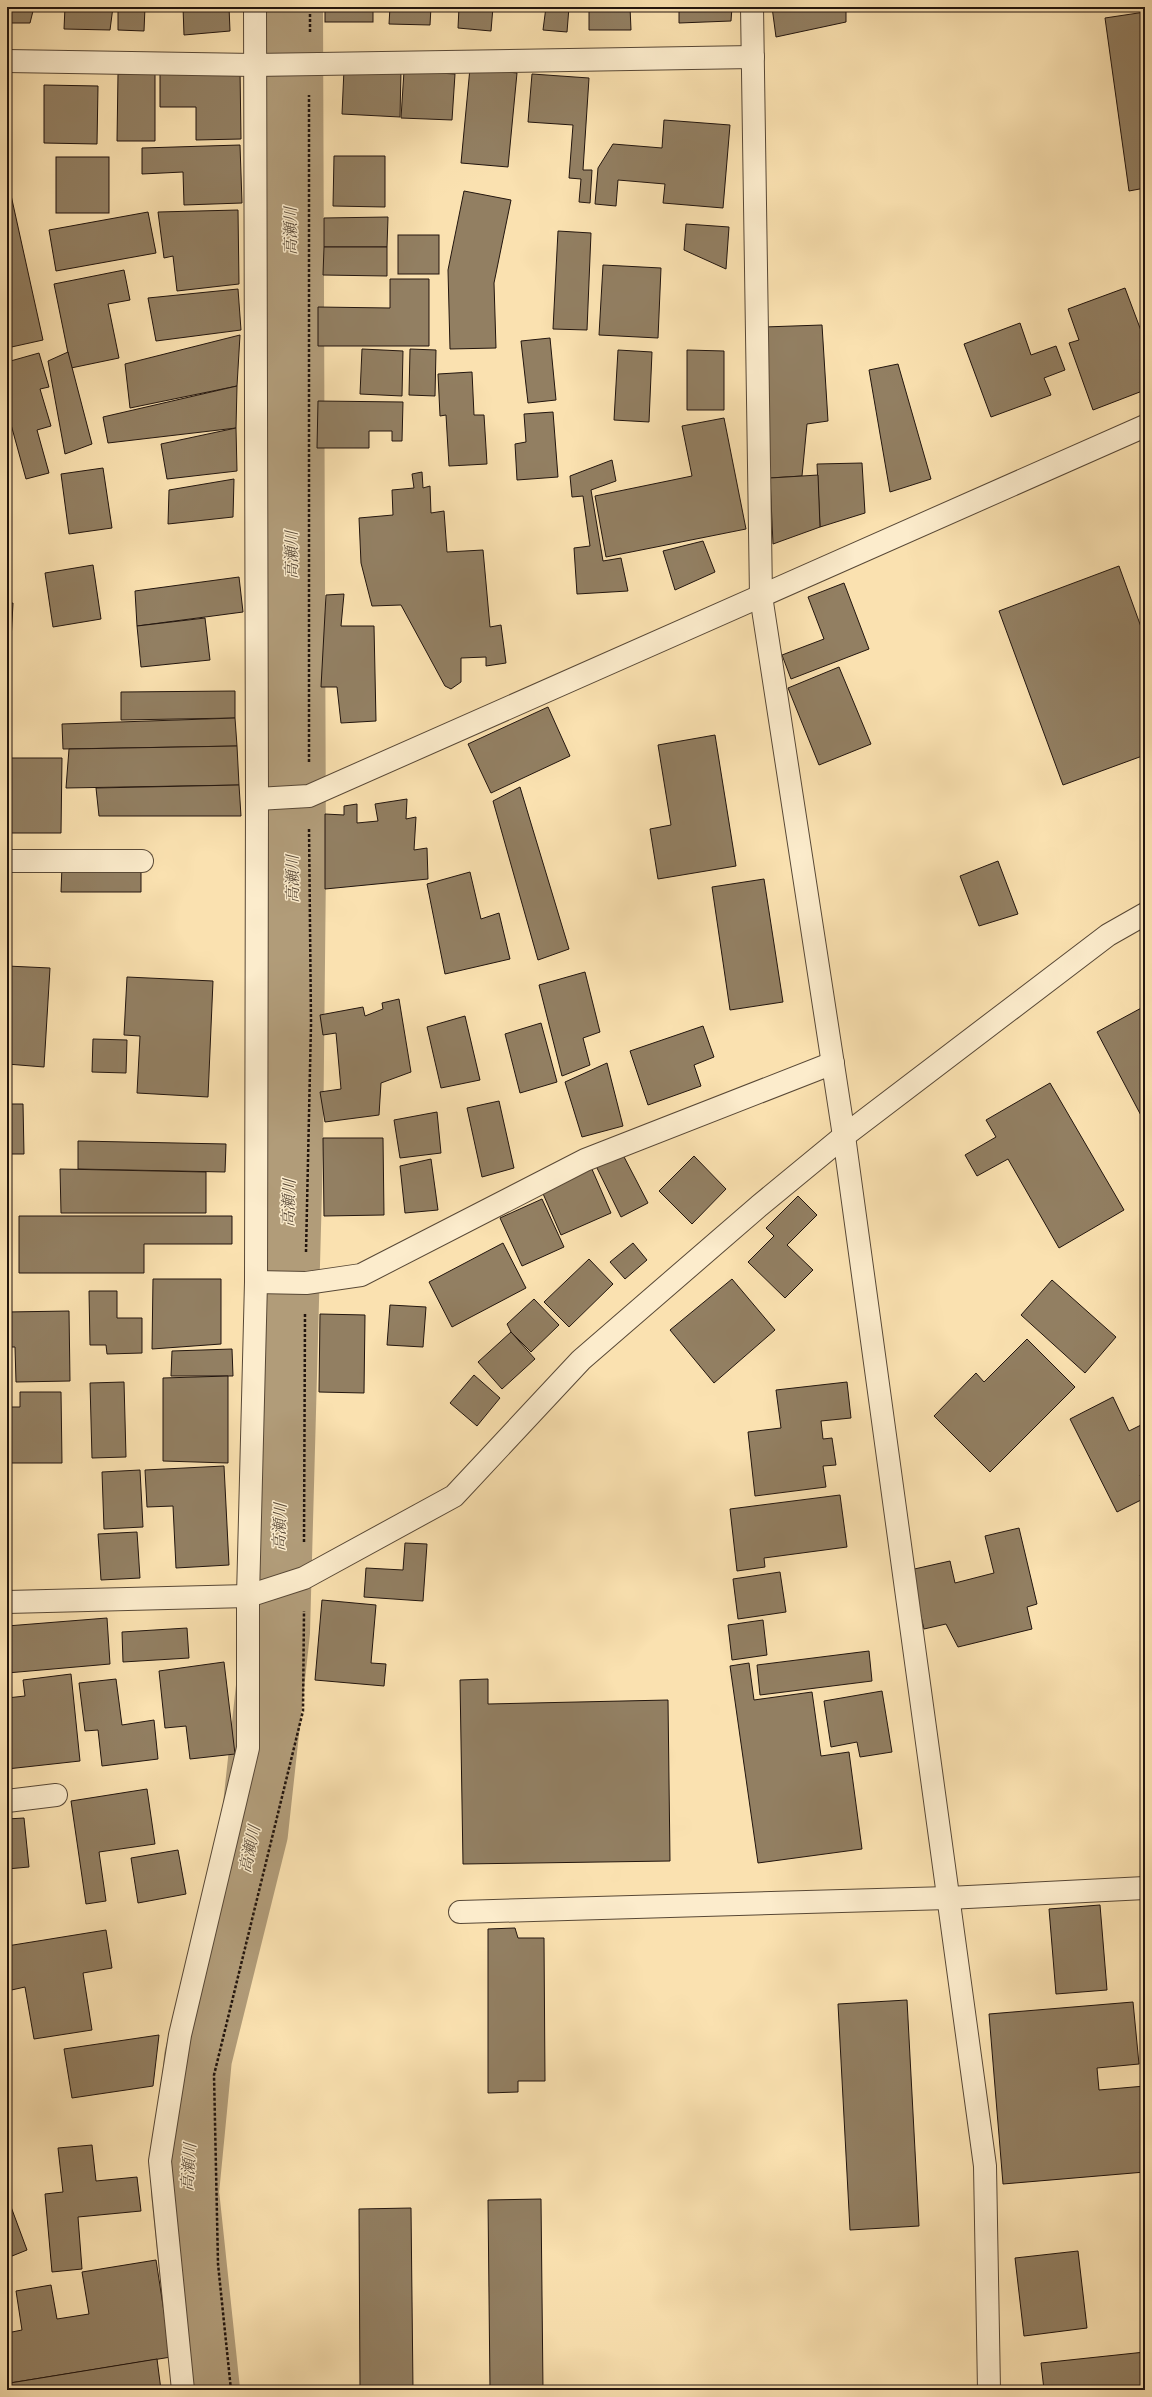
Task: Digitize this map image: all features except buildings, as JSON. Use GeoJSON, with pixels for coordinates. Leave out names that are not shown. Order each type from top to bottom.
{"type":"FeatureCollection","features":[{"type":"Feature","properties":{"kind":"street"},"geometry":{"type":"LineString","coordinates":[[183,2390],[160,2161],[180,2035],[248,1748],[248,1596],[256,1282],[257,799],[254,65],[256,7]]}},
{"type":"Feature","properties":{"kind":"street"},"geometry":{"type":"LineString","coordinates":[[752,7],[761,596],[844,1136],[984,2166],[989,2390]]}},
{"type":"Feature","properties":{"kind":"street"},"geometry":{"type":"LineString","coordinates":[[7,61],[254,65],[753,57]]}},
{"type":"Feature","properties":{"kind":"street"},"geometry":{"type":"LineString","coordinates":[[257,799],[308,796],[1145,426]]}},
{"type":"Feature","properties":{"kind":"street"},"geometry":{"type":"LineString","coordinates":[[7,861],[142,861]]}},
{"type":"Feature","properties":{"kind":"street"},"geometry":{"type":"LineString","coordinates":[[7,1602],[248,1596],[304,1578],[454,1496],[581,1360],[844,1136],[1108,936],[1145,914]]}},
{"type":"Feature","properties":{"kind":"street"},"geometry":{"type":"LineString","coordinates":[[256,1282],[306,1283],[361,1275],[585,1160],[833,1063]]}},
{"type":"Feature","properties":{"kind":"street"},"geometry":{"type":"LineString","coordinates":[[7,1801],[56,1795]]}},
{"type":"Feature","properties":{"kind":"street"},"geometry":{"type":"LineString","coordinates":[[460,1912],[948,1898],[1145,1888]]}},
{"type":"Feature","properties":{"kind":"waterway","name":"高瀬川"},"geometry":{"type":"LineString","coordinates":[[206,2390],[185,2192],[198,2058],[254,1833],[276,1632],[289,1154],[292,866],[289,7]]}}]}
